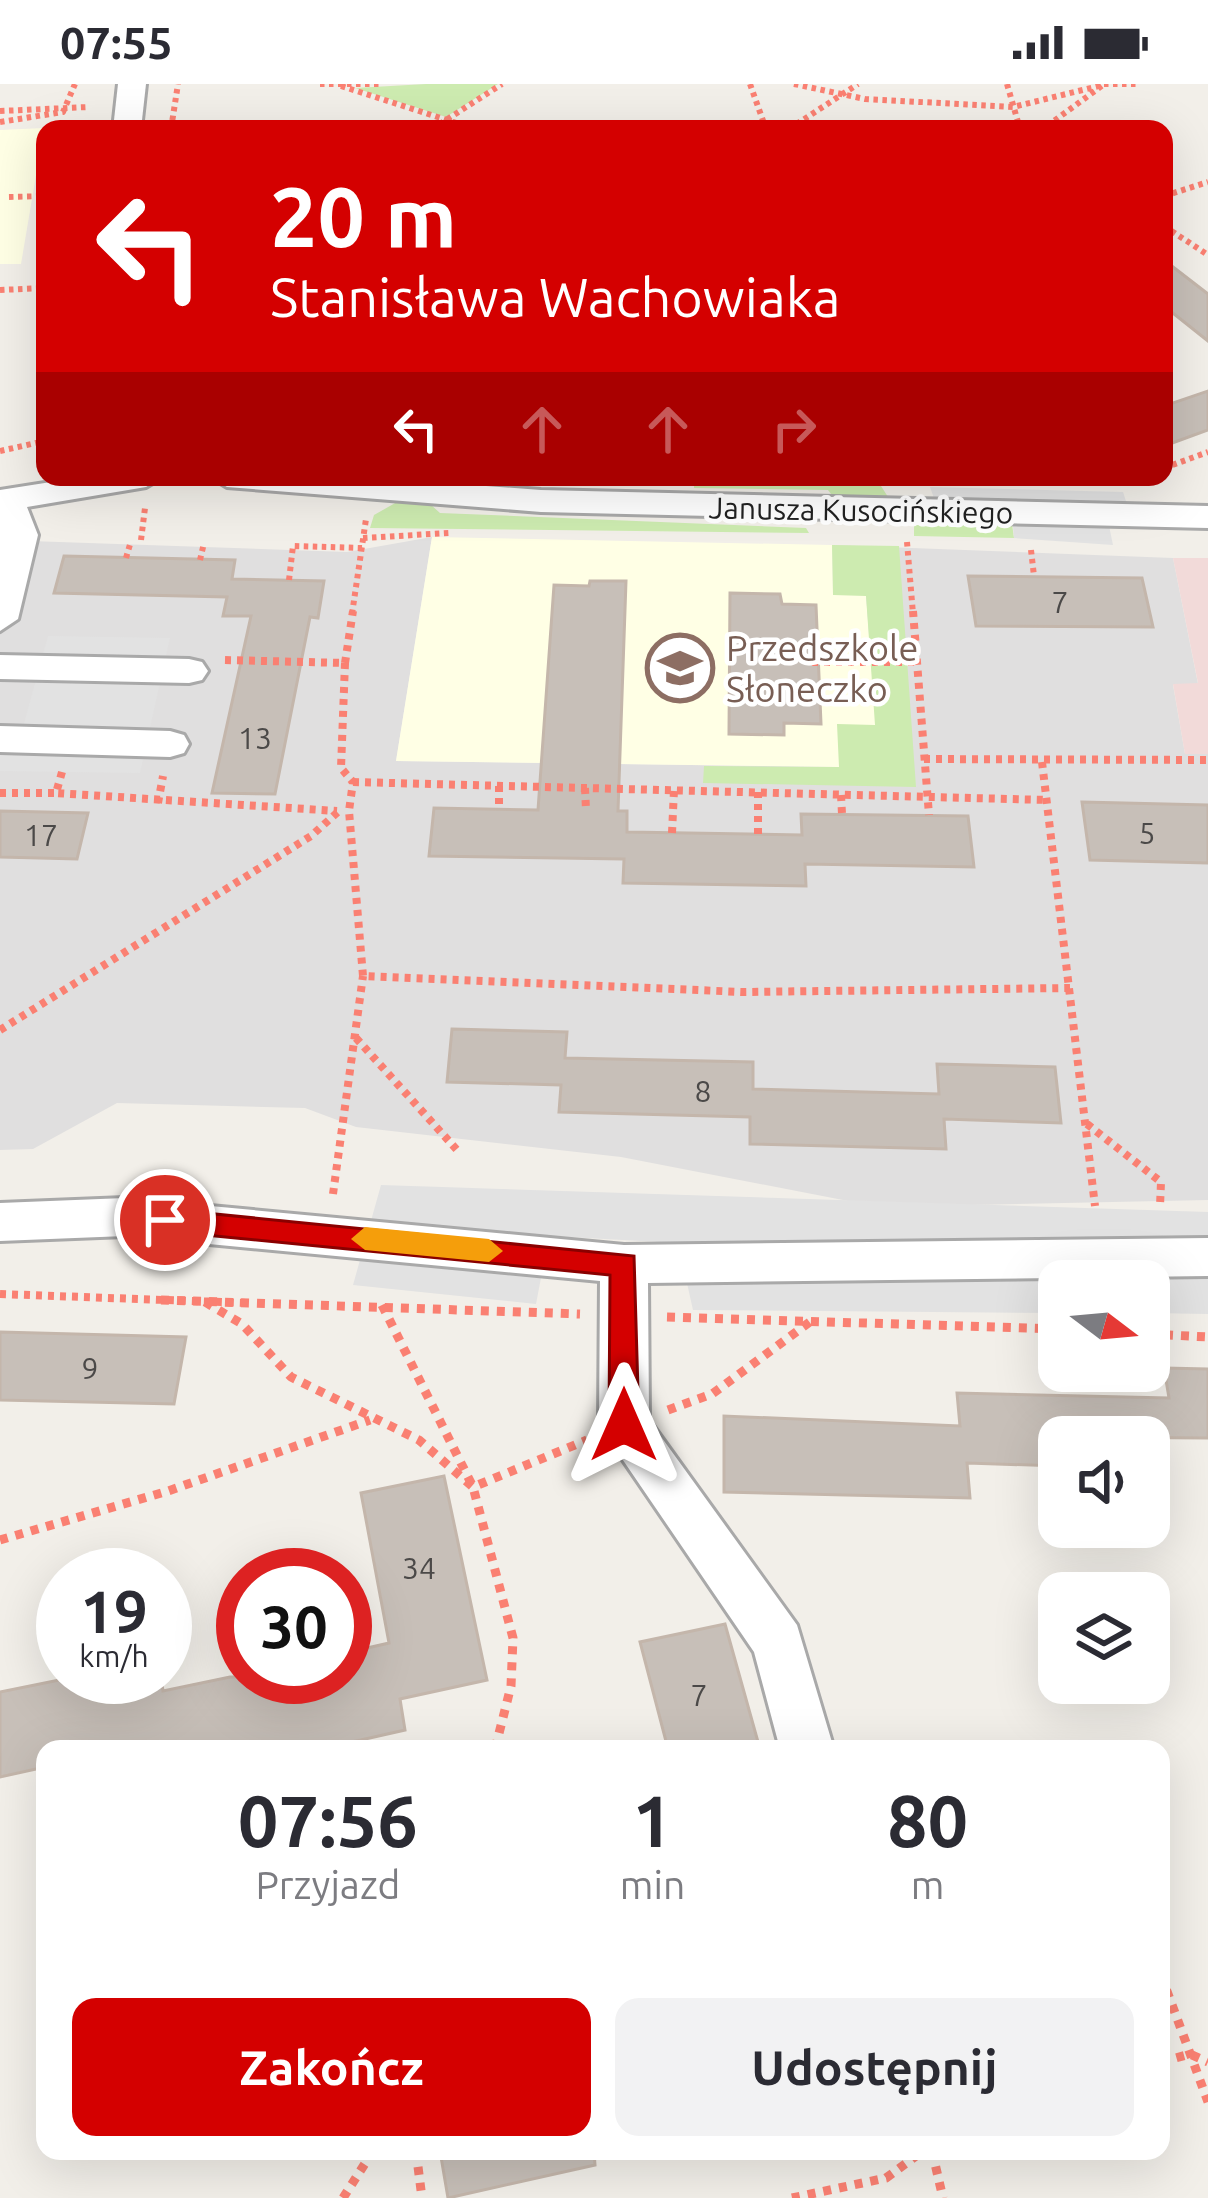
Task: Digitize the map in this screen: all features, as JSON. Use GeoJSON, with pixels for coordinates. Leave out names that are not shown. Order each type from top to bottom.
{"type":"FeatureCollection","features":[{"type":"Feature","properties":{"kind":"street"},"geometry":{"type":"LineString","coordinates":[[128,120],[132,84]]}},
{"type":"Feature","properties":{"kind":"street"},"geometry":{"type":"LineString","coordinates":[[0,619],[20,535],[3,500],[68,486]]}},
{"type":"Feature","properties":{"kind":"street","name":"Janusza Kusocińskiego"},"geometry":{"type":"LineString","coordinates":[[345,486],[541,501],[1199,517]]}},
{"type":"Feature","properties":{"kind":"street"},"geometry":{"type":"LineString","coordinates":[[0,667],[201,666]]}},
{"type":"Feature","properties":{"kind":"street"},"geometry":{"type":"LineString","coordinates":[[0,740],[170,744]]}},
{"type":"Feature","properties":{"kind":"street"},"geometry":{"type":"LineString","coordinates":[[0,1222],[125,1216],[624,1264],[1208,1257]]}},
{"type":"Feature","properties":{"kind":"street"},"geometry":{"type":"LineString","coordinates":[[624,1264],[624,1425],[778,1642],[805,1740]]}},
{"type":"Feature","properties":{"kind":"path"},"geometry":{"type":"LineString","coordinates":[[68,108],[75,84]]}},
{"type":"Feature","properties":{"kind":"path"},"geometry":{"type":"LineString","coordinates":[[172,120],[178,84]]}},
{"type":"Feature","properties":{"kind":"path"},"geometry":{"type":"LineString","coordinates":[[320,84],[381,84]]}},
{"type":"Feature","properties":{"kind":"path"},"geometry":{"type":"LineString","coordinates":[[341,86],[446,120],[502,84]]}},
{"type":"Feature","properties":{"kind":"path"},"geometry":{"type":"LineString","coordinates":[[750,84],[763,120]]}},
{"type":"Feature","properties":{"kind":"path"},"geometry":{"type":"LineString","coordinates":[[794,84],[944,106],[1013,107],[1104,84],[1136,84]]}},
{"type":"Feature","properties":{"kind":"path"},"geometry":{"type":"LineString","coordinates":[[803,120],[858,84]]}},
{"type":"Feature","properties":{"kind":"path"},"geometry":{"type":"LineString","coordinates":[[1007,84],[1017,120]]}},
{"type":"Feature","properties":{"kind":"path"},"geometry":{"type":"LineString","coordinates":[[1055,120],[1104,84]]}},
{"type":"Feature","properties":{"kind":"path"},"geometry":{"type":"LineString","coordinates":[[0,110],[88,107]]}},
{"type":"Feature","properties":{"kind":"path"},"geometry":{"type":"LineString","coordinates":[[38,120],[68,108]]}},
{"type":"Feature","properties":{"kind":"path"},"geometry":{"type":"LineString","coordinates":[[0,122],[36,120]]}},
{"type":"Feature","properties":{"kind":"path"},"geometry":{"type":"LineString","coordinates":[[1173,193],[1208,182]]}},
{"type":"Feature","properties":{"kind":"path"},"geometry":{"type":"LineString","coordinates":[[9,197],[36,196]]}},
{"type":"Feature","properties":{"kind":"path"},"geometry":{"type":"LineString","coordinates":[[1173,232],[1208,255]]}},
{"type":"Feature","properties":{"kind":"path"},"geometry":{"type":"LineString","coordinates":[[0,290],[36,288]]}},
{"type":"Feature","properties":{"kind":"path"},"geometry":{"type":"LineString","coordinates":[[0,451],[36,443]]}},
{"type":"Feature","properties":{"kind":"path"},"geometry":{"type":"LineString","coordinates":[[1173,464],[1208,452]]}},
{"type":"Feature","properties":{"kind":"path"},"geometry":{"type":"LineString","coordinates":[[328,1235],[363,976],[350,812],[353,782],[341,768],[345,663],[362,529]]}},
{"type":"Feature","properties":{"kind":"path"},"geometry":{"type":"LineString","coordinates":[[126,558],[131,541]]}},
{"type":"Feature","properties":{"kind":"path"},"geometry":{"type":"LineString","coordinates":[[928,542],[907,542],[928,815]]}},
{"type":"Feature","properties":{"kind":"path"},"geometry":{"type":"LineString","coordinates":[[200,560],[204,543]]}},
{"type":"Feature","properties":{"kind":"path"},"geometry":{"type":"LineString","coordinates":[[1013,544],[1052,550]]}},
{"type":"Feature","properties":{"kind":"path"},"geometry":{"type":"LineString","coordinates":[[289,580],[293,546],[362,548]]}},
{"type":"Feature","properties":{"kind":"path"},"geometry":{"type":"LineString","coordinates":[[1031,550],[1034,576]]}},
{"type":"Feature","properties":{"kind":"path"},"geometry":{"type":"LineString","coordinates":[[812,662],[919,662]]}},
{"type":"Feature","properties":{"kind":"path"},"geometry":{"type":"LineString","coordinates":[[201,666],[345,663]]}},
{"type":"Feature","properties":{"kind":"path"},"geometry":{"type":"LineString","coordinates":[[56,793],[70,742]]}},
{"type":"Feature","properties":{"kind":"path"},"geometry":{"type":"LineString","coordinates":[[924,759],[1208,760]]}},
{"type":"Feature","properties":{"kind":"path"},"geometry":{"type":"LineString","coordinates":[[1042,762],[1095,1206]]}},
{"type":"Feature","properties":{"kind":"path"},"geometry":{"type":"LineString","coordinates":[[353,782],[1048,800]]}},
{"type":"Feature","properties":{"kind":"path"},"geometry":{"type":"LineString","coordinates":[[499,786],[499,809]]}},
{"type":"Feature","properties":{"kind":"path"},"geometry":{"type":"LineString","coordinates":[[585,788],[586,810]]}},
{"type":"Feature","properties":{"kind":"path"},"geometry":{"type":"LineString","coordinates":[[672,833],[674,790]]}},
{"type":"Feature","properties":{"kind":"path"},"geometry":{"type":"LineString","coordinates":[[758,792],[758,834]]}},
{"type":"Feature","properties":{"kind":"path"},"geometry":{"type":"LineString","coordinates":[[0,793],[350,812]]}},
{"type":"Feature","properties":{"kind":"path"},"geometry":{"type":"LineString","coordinates":[[841,795],[842,814]]}},
{"type":"Feature","properties":{"kind":"path"},"geometry":{"type":"LineString","coordinates":[[0,1030],[310,836],[339,811]]}},
{"type":"Feature","properties":{"kind":"path"},"geometry":{"type":"LineString","coordinates":[[363,976],[743,992],[1070,988]]}},
{"type":"Feature","properties":{"kind":"path"},"geometry":{"type":"LineString","coordinates":[[355,1037],[457,1150]]}},
{"type":"Feature","properties":{"kind":"path"},"geometry":{"type":"LineString","coordinates":[[1086,1123],[1161,1181],[1160,1206]]}},
{"type":"Feature","properties":{"kind":"path"},"geometry":{"type":"LineString","coordinates":[[0,1294],[1038,1328]]}},
{"type":"Feature","properties":{"kind":"path"},"geometry":{"type":"LineString","coordinates":[[204,1302],[242,1324],[291,1377],[419,1440],[473,1487]]}},
{"type":"Feature","properties":{"kind":"path"},"geometry":{"type":"LineString","coordinates":[[381,1305],[473,1487],[513,1638],[512,1686],[497,1740]]}},
{"type":"Feature","properties":{"kind":"path"},"geometry":{"type":"LineString","coordinates":[[473,1487],[712,1394],[811,1322]]}},
{"type":"Feature","properties":{"kind":"path"},"geometry":{"type":"LineString","coordinates":[[1170,1335],[1208,1337]]}},
{"type":"Feature","properties":{"kind":"path"},"geometry":{"type":"LineString","coordinates":[[0,1540],[168,1491],[371,1420]]}},
{"type":"Feature","properties":{"kind":"path"},"geometry":{"type":"LineString","coordinates":[[1170,2000],[1208,2102]]}},
{"type":"Feature","properties":{"kind":"path"},"geometry":{"type":"LineString","coordinates":[[1170,2060],[1190,2054],[1208,2062]]}},
{"type":"Feature","properties":{"kind":"path"},"geometry":{"type":"LineString","coordinates":[[343,2198],[368,2160]]}},
{"type":"Feature","properties":{"kind":"path"},"geometry":{"type":"LineString","coordinates":[[417,2160],[422,2198]]}},
{"type":"Feature","properties":{"kind":"path"},"geometry":{"type":"LineString","coordinates":[[792,2198],[886,2178],[913,2160]]}},
{"type":"Feature","properties":{"kind":"path"},"geometry":{"type":"LineString","coordinates":[[930,2160],[944,2198]]}},
{"type":"Feature","properties":{"kind":"shaded area"},"geometry":{"type":"Polygon","coordinates":[[[36,128],[36,175],[21,264],[0,264],[0,130],[36,128]]]}},
{"type":"Feature","properties":{"kind":"shaded area"},"geometry":{"type":"Polygon","coordinates":[[[930,487],[1123,492],[1128,507],[1105,506],[1113,545],[1014,538],[1011,502],[935,501],[930,487]]]}},
{"type":"Feature","properties":{"kind":"shaded area"},"geometry":{"type":"Polygon","coordinates":[[[432,537],[396,761],[839,767],[875,724],[870,661],[832,545],[1173,558],[1198,684],[1173,685],[1185,754],[1208,754],[1208,1200],[879,1207],[621,1157],[356,1127],[305,1108],[117,1103],[33,1149],[0,1150],[0,620],[30,541],[347,552],[432,537]]]}},
{"type":"Feature","properties":{"kind":"shaded area"},"geometry":{"type":"Polygon","coordinates":[[[432,537],[832,545],[833,595],[866,595],[876,725],[840,767],[396,761],[432,537]]]}},
{"type":"Feature","properties":{"kind":"shaded area"},"geometry":{"type":"Polygon","coordinates":[[[1173,558],[1208,558],[1208,754],[1185,754],[1173,684],[1198,683],[1173,558]]]}},
{"type":"Feature","properties":{"kind":"shaded area"},"geometry":{"type":"Polygon","coordinates":[[[48,636],[170,638],[140,773],[0,771],[0,749],[17,749],[48,636]]]}},
{"type":"Feature","properties":{"kind":"shaded area"},"geometry":{"type":"Polygon","coordinates":[[[381,1185],[1208,1212],[1208,1314],[1170,1313],[1170,1260],[1038,1260],[1038,1313],[693,1310],[678,1243],[549,1236],[536,1304],[353,1285],[381,1185]]]}},
{"type":"Feature","properties":{"kind":"green space"},"geometry":{"type":"Polygon","coordinates":[[[498,84],[446,117],[355,88],[498,84]]]}},
{"type":"Feature","properties":{"kind":"green space"},"geometry":{"type":"Polygon","coordinates":[[[881,486],[890,500],[834,498],[828,490],[694,488],[881,486]]]}},
{"type":"Feature","properties":{"kind":"green space"},"geometry":{"type":"Polygon","coordinates":[[[397,502],[430,504],[440,513],[806,528],[809,533],[370,528],[374,515],[397,502]]]}},
{"type":"Feature","properties":{"kind":"green space"},"geometry":{"type":"Polygon","coordinates":[[[914,522],[1012,524],[1014,538],[914,536],[914,522]]]}},
{"type":"Feature","properties":{"kind":"green space"},"geometry":{"type":"Polygon","coordinates":[[[832,545],[899,546],[916,787],[703,783],[704,766],[839,767],[837,724],[875,725],[866,596],[833,595],[832,545]]]}},
{"type":"Feature","properties":{"kind":"building"},"geometry":{"type":"Polygon","coordinates":[[[1173,267],[1208,294],[1208,341],[1173,313],[1173,267]]]}},
{"type":"Feature","properties":{"kind":"building"},"geometry":{"type":"Polygon","coordinates":[[[1208,391],[1208,430],[1173,443],[1173,403],[1208,391]]]}},
{"type":"Feature","properties":{"kind":"building"},"geometry":{"type":"Polygon","coordinates":[[[64,556],[235,560],[232,579],[324,581],[318,618],[310,617],[275,794],[212,793],[251,616],[223,616],[227,597],[54,593],[64,556]]]}},
{"type":"Feature","properties":{"kind":"building"},"geometry":{"type":"Polygon","coordinates":[[[968,576],[1142,578],[1153,627],[976,626],[968,576]]]}},
{"type":"Feature","properties":{"kind":"building"},"geometry":{"type":"Polygon","coordinates":[[[590,581],[626,581],[618,811],[627,811],[627,832],[802,835],[801,814],[968,816],[974,867],[805,864],[806,886],[623,883],[624,859],[429,856],[434,808],[538,810],[554,585],[589,586],[590,581]]]}},
{"type":"Feature","properties":{"kind":"building"},"geometry":{"type":"Polygon","coordinates":[[[730,593],[780,594],[782,604],[816,605],[821,724],[784,723],[784,735],[729,734],[730,593]]]}},
{"type":"Feature","properties":{"kind":"building"},"geometry":{"type":"Polygon","coordinates":[[[1082,802],[1208,805],[1208,863],[1090,860],[1082,802]]]}},
{"type":"Feature","properties":{"kind":"building"},"geometry":{"type":"Polygon","coordinates":[[[0,811],[88,813],[77,859],[0,857],[0,811]]]}},
{"type":"Feature","properties":{"kind":"building"},"geometry":{"type":"Polygon","coordinates":[[[452,1029],[567,1032],[565,1058],[753,1062],[753,1089],[939,1094],[937,1064],[1055,1067],[1061,1123],[944,1119],[946,1149],[750,1144],[750,1117],[559,1112],[561,1085],[447,1082],[452,1029]]]}},
{"type":"Feature","properties":{"kind":"building"},"geometry":{"type":"Polygon","coordinates":[[[0,1332],[186,1337],[174,1404],[0,1400],[0,1332]]]}},
{"type":"Feature","properties":{"kind":"building"},"geometry":{"type":"Polygon","coordinates":[[[1170,1368],[1208,1369],[1208,1438],[1170,1438],[1170,1416],[1038,1416],[1038,1465],[967,1463],[970,1498],[724,1492],[724,1416],[960,1426],[957,1393],[1169,1398],[1170,1368]]]}},
{"type":"Feature","properties":{"kind":"building"},"geometry":{"type":"Polygon","coordinates":[[[444,1476],[487,1680],[400,1699],[405,1730],[361,1740],[36,1740],[36,1769],[0,1777],[0,1692],[36,1685],[36,1704],[192,1704],[192,1685],[216,1680],[216,1704],[372,1704],[372,1647],[389,1643],[361,1493],[444,1476]]]}},
{"type":"Feature","properties":{"kind":"building"},"geometry":{"type":"Polygon","coordinates":[[[725,1624],[757,1740],[666,1740],[640,1642],[725,1624]]]}},
{"type":"Feature","properties":{"kind":"building"},"geometry":{"type":"Polygon","coordinates":[[[442,2160],[595,2160],[595,2165],[448,2198],[442,2160]]]}},
{"type":"Feature","properties":{"kind":"slow traffic"},"geometry":{"type":"LineString","coordinates":[[365,1239],[489,1251]]}},
{"type":"Feature","properties":{"kind":"place","name":"Przedszkole Słoneczko"},"geometry":{"type":"Point","coordinates":[680,668]}},
{"type":"Feature","properties":{"kind":"route"},"geometry":{"type":"LineString","coordinates":[[165,1220],[624,1264],[624,1425]]}}]}
